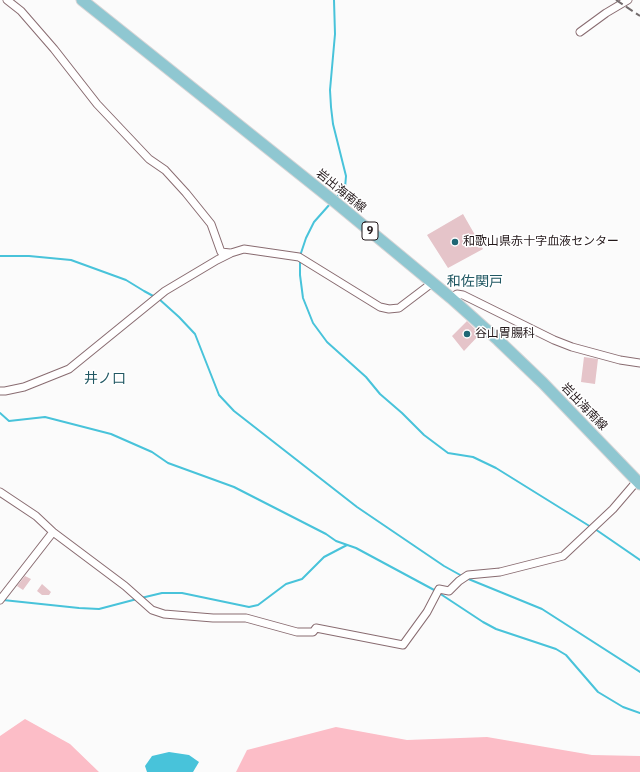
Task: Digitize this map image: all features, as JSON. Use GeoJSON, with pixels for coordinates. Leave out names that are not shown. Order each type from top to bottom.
{"type":"FeatureCollection","features":[{"type":"Feature","properties":{"kind":"main road","name":"岩出海南線"},"geometry":{"type":"LineString","coordinates":[[82,0],[335,202],[451,298],[543,383],[638,483]]}},
{"type":"Feature","properties":{"kind":"street"},"geometry":{"type":"LineString","coordinates":[[7,0],[21,11],[54,49],[97,104],[149,159],[165,170],[196,206],[211,224],[221,252],[231,253]]}},
{"type":"Feature","properties":{"kind":"street"},"geometry":{"type":"LineString","coordinates":[[580,32],[628,0]]}},
{"type":"Feature","properties":{"kind":"street"},"geometry":{"type":"LineString","coordinates":[[0,391],[24,386],[69,369],[165,291],[231,253],[244,250],[298,257],[380,307],[389,309],[399,308],[432,283]]}},
{"type":"Feature","properties":{"kind":"street"},"geometry":{"type":"LineString","coordinates":[[451,298],[457,294],[464,295],[554,340],[572,347],[620,360],[640,363]]}},
{"type":"Feature","properties":{"kind":"street"},"geometry":{"type":"LineString","coordinates":[[0,492],[36,516],[53,532],[125,586],[152,610],[164,614],[213,618],[246,618],[297,632],[313,632],[316,628],[403,645],[427,612],[440,589],[449,591],[468,575],[500,572],[563,556],[638,483]]}},
{"type":"Feature","properties":{"kind":"street"},"geometry":{"type":"LineString","coordinates":[[0,600],[53,532]]}},
{"type":"Feature","properties":{"kind":"shaded area"},"geometry":{"type":"Polygon","coordinates":[[[25,719],[70,744],[99,772],[0,772],[0,736],[25,719]]]}},
{"type":"Feature","properties":{"kind":"shaded area"},"geometry":{"type":"Polygon","coordinates":[[[336,727],[407,740],[487,737],[592,755],[640,756],[640,772],[236,772],[247,750],[336,727]]]}},
{"type":"Feature","properties":{"kind":"water"},"geometry":{"type":"Polygon","coordinates":[[[169,752],[189,755],[199,762],[193,772],[147,772],[145,766],[152,756],[169,752]]]}},
{"type":"Feature","properties":{"kind":"building","name":"和歌山県赤十字血液センター"},"geometry":{"type":"Polygon","coordinates":[[[463,214],[483,249],[448,268],[427,235],[463,214]]]}},
{"type":"Feature","properties":{"kind":"building","name":"谷山胃腸科"},"geometry":{"type":"Polygon","coordinates":[[[467,321],[480,334],[464,351],[452,336],[467,321]]]}},
{"type":"Feature","properties":{"kind":"building"},"geometry":{"type":"Polygon","coordinates":[[[584,357],[598,359],[595,384],[581,382],[584,357]]]}},
{"type":"Feature","properties":{"kind":"building"},"geometry":{"type":"Polygon","coordinates":[[[25,576],[31,579],[23,590],[17,586],[25,576]]]}},
{"type":"Feature","properties":{"kind":"building"},"geometry":{"type":"Polygon","coordinates":[[[42,584],[51,592],[49,595],[42,595],[37,591],[42,584]]]}},
{"type":"Feature","properties":{"kind":"waterway"},"geometry":{"type":"LineString","coordinates":[[334,0],[335,34],[330,90],[331,107],[333,124],[346,176],[345,188],[336,198]]}},
{"type":"Feature","properties":{"kind":"waterway"},"geometry":{"type":"LineString","coordinates":[[300,256],[306,238],[314,222],[330,204]]}},
{"type":"Feature","properties":{"kind":"waterway"},"geometry":{"type":"LineString","coordinates":[[0,256],[29,256],[71,260],[126,280],[155,297]]}},
{"type":"Feature","properties":{"kind":"waterway"},"geometry":{"type":"LineString","coordinates":[[300,260],[303,298],[313,323],[327,342],[366,377],[380,394],[424,435],[448,453],[473,457],[496,468],[591,527]]}},
{"type":"Feature","properties":{"kind":"waterway"},"geometry":{"type":"LineString","coordinates":[[159,299],[195,334],[219,395],[234,411],[357,507],[444,566],[462,576]]}},
{"type":"Feature","properties":{"kind":"waterway"},"geometry":{"type":"LineString","coordinates":[[0,413],[9,421],[45,417],[111,434],[152,452],[168,463],[234,487],[326,534],[336,541],[356,548],[436,591]]}},
{"type":"Feature","properties":{"kind":"waterway"},"geometry":{"type":"LineString","coordinates":[[595,529],[640,560]]}},
{"type":"Feature","properties":{"kind":"waterway"},"geometry":{"type":"LineString","coordinates":[[141,598],[162,593],[182,593],[249,607],[258,605],[286,584],[302,579],[324,557],[347,545]]}},
{"type":"Feature","properties":{"kind":"waterway"},"geometry":{"type":"LineString","coordinates":[[466,578],[542,609],[640,672]]}},
{"type":"Feature","properties":{"kind":"waterway"},"geometry":{"type":"LineString","coordinates":[[439,593],[496,629],[556,649],[566,655],[598,692],[623,707],[640,713]]}},
{"type":"Feature","properties":{"kind":"waterway"},"geometry":{"type":"LineString","coordinates":[[3,600],[99,609],[137,599]]}},
{"type":"Feature","properties":{"kind":"railway"},"geometry":{"type":"LineString","coordinates":[[616,0],[640,16]]}},
{"type":"Feature","properties":{"kind":"place","name":"和歌山県赤十字血液センター"},"geometry":{"type":"Point","coordinates":[455,242]}},
{"type":"Feature","properties":{"kind":"place","name":"谷山胃腸科"},"geometry":{"type":"Point","coordinates":[467,334]}},
{"type":"Feature","properties":{"kind":"district","name":"和佐関戸"},"geometry":{"type":"Point","coordinates":[475,282]}},
{"type":"Feature","properties":{"kind":"district","name":"井ノ口"},"geometry":{"type":"Point","coordinates":[105,379]}}]}
